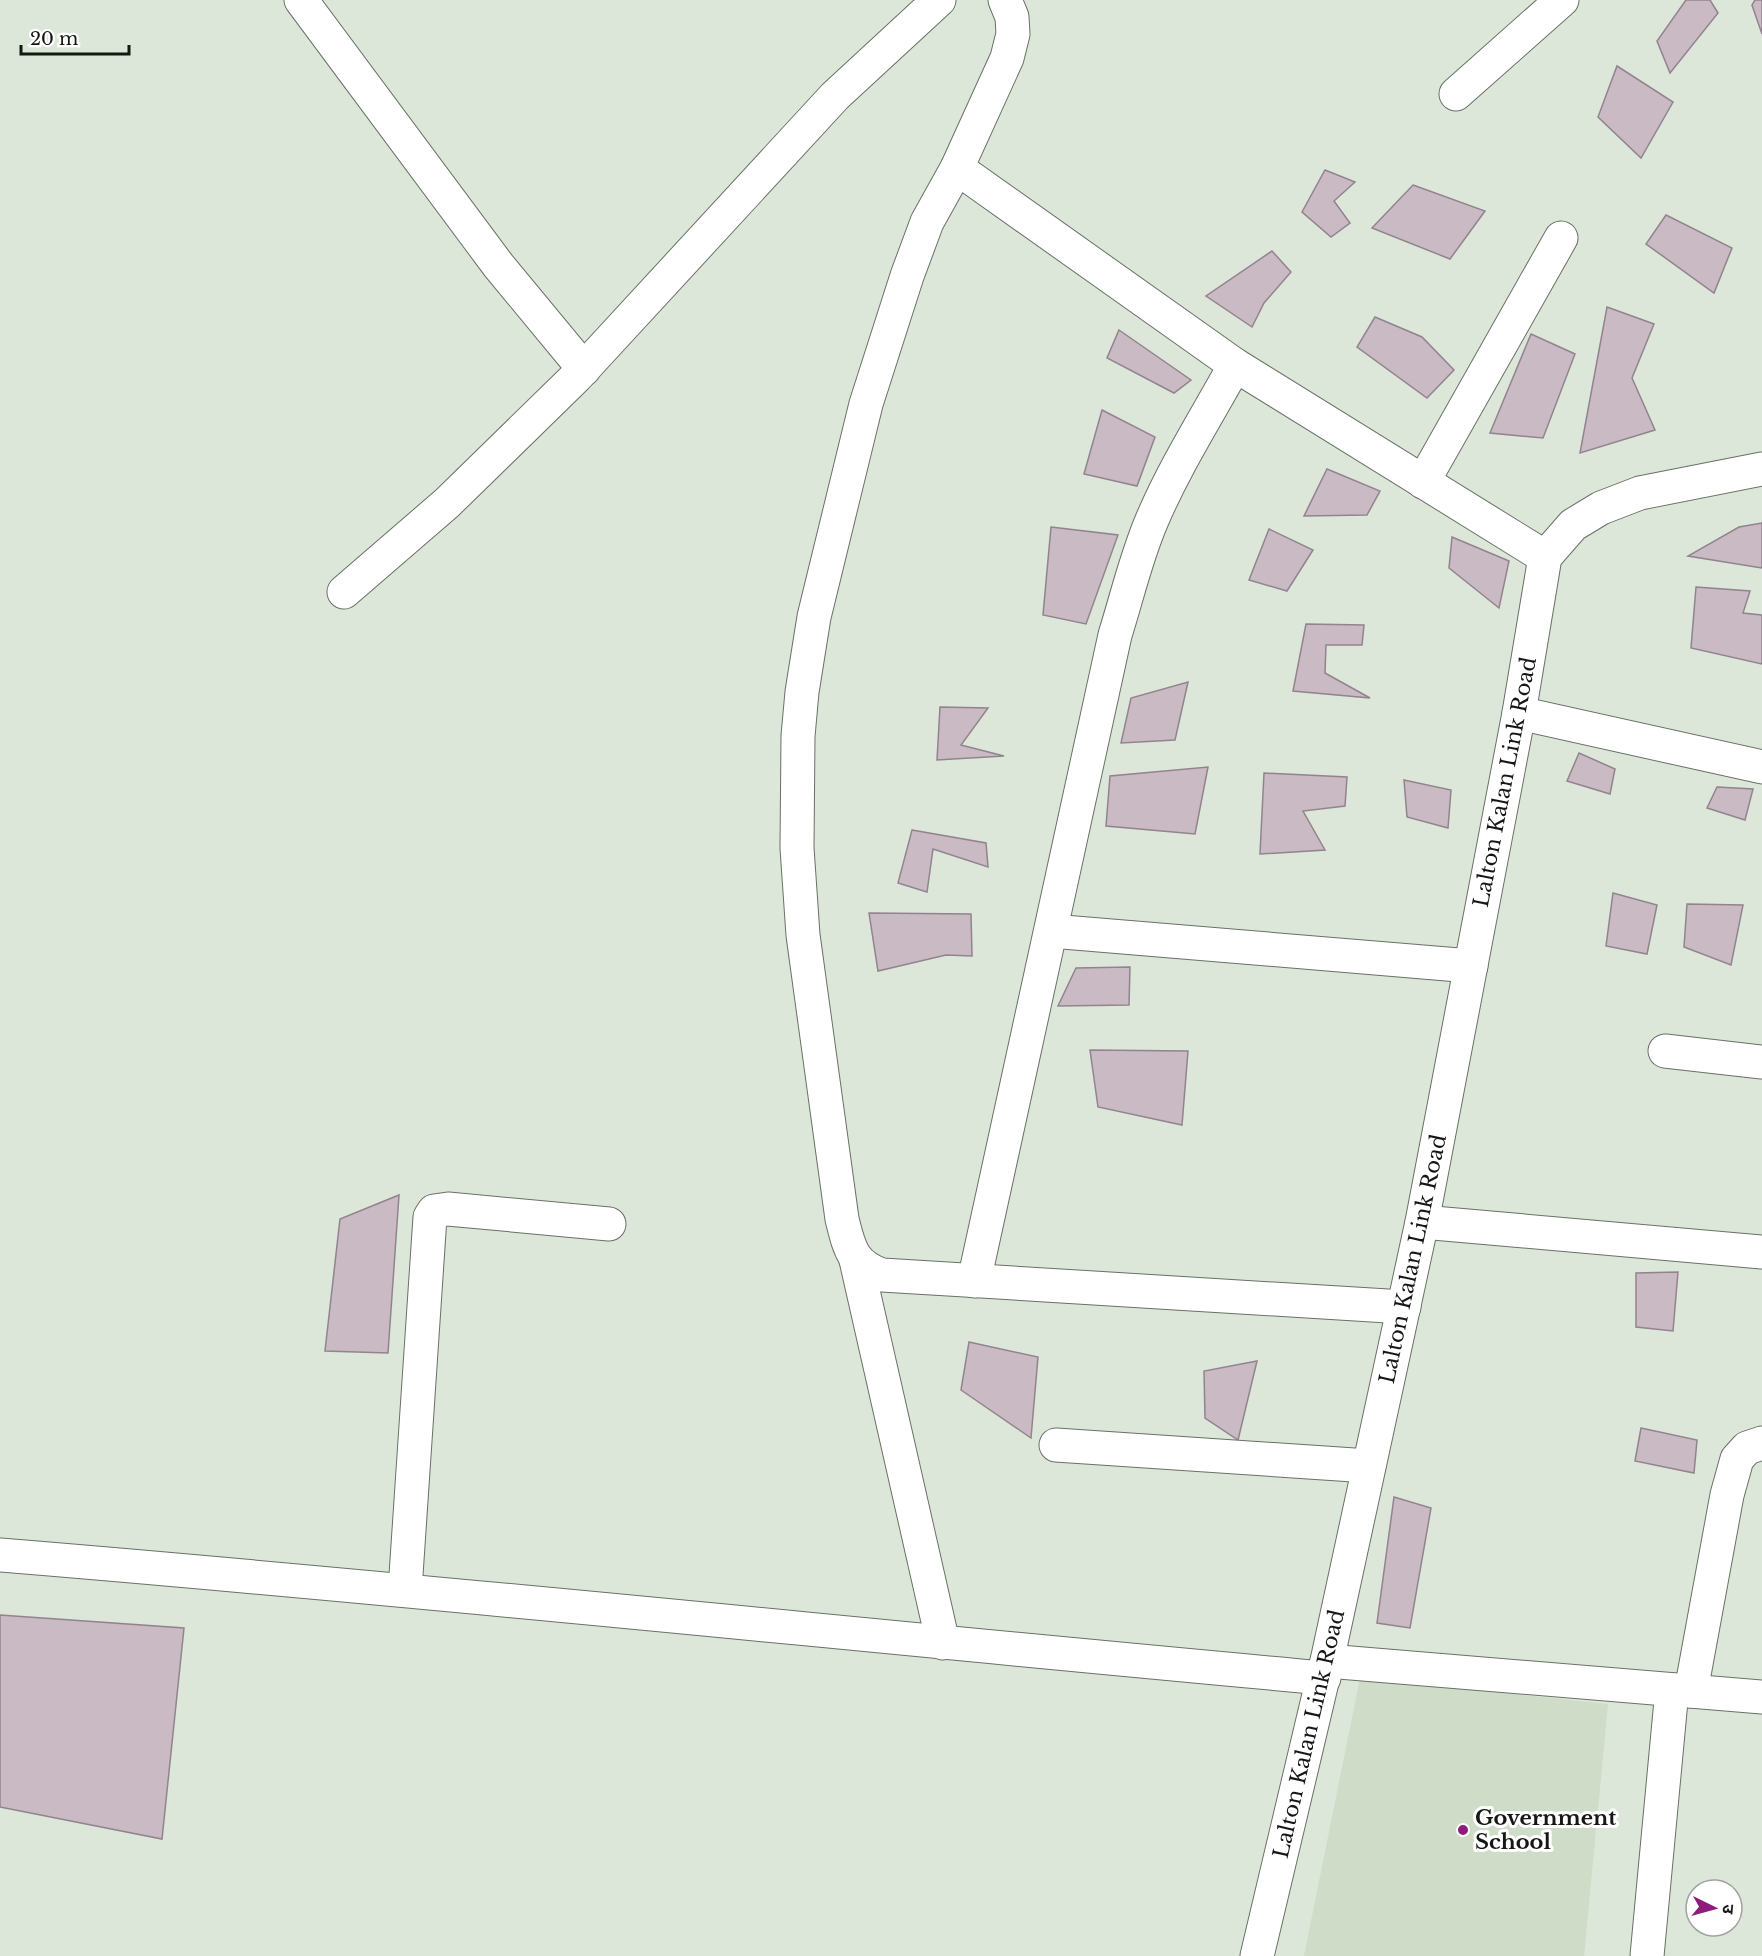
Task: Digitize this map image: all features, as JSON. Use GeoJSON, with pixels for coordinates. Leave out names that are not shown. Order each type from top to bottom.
{"type":"FeatureCollection","features":[{"type":"Feature","properties":{"kind":"street"},"geometry":{"type":"LineString","coordinates":[[301,0],[498,265],[584,369]]}},
{"type":"Feature","properties":{"kind":"street"},"geometry":{"type":"LineString","coordinates":[[344,592],[447,503],[584,369],[835,96],[939,0]]}},
{"type":"Feature","properties":{"kind":"street"},"geometry":{"type":"LineString","coordinates":[[943,1643],[856,1260],[848,1244],[842,1219],[803,935],[797,848],[798,736],[802,692],[814,617],[866,404],[907,276],[927,222],[957,168],[1007,58],[1013,34],[1011,16],[1005,0]]}},
{"type":"Feature","properties":{"kind":"street"},"geometry":{"type":"LineString","coordinates":[[1456,94],[1562,0]]}},
{"type":"Feature","properties":{"kind":"street"},"geometry":{"type":"LineString","coordinates":[[957,168],[1234,365],[1545,557],[1573,525],[1600,508],[1640,493],[1762,469]]}},
{"type":"Feature","properties":{"kind":"street"},"geometry":{"type":"LineString","coordinates":[[1423,482],[1561,238]]}},
{"type":"Feature","properties":{"kind":"street"},"geometry":{"type":"LineString","coordinates":[[974,1281],[1115,635],[1152,519],[1234,365]]}},
{"type":"Feature","properties":{"kind":"street","name":"Lalton Kalan Link Road"},"geometry":{"type":"LineString","coordinates":[[1257,1956],[1326,1669],[1422,1222],[1519,713],[1545,557]]}},
{"type":"Feature","properties":{"kind":"street"},"geometry":{"type":"LineString","coordinates":[[1519,713],[1762,767]]}},
{"type":"Feature","properties":{"kind":"street"},"geometry":{"type":"LineString","coordinates":[[1051,931],[1471,966]]}},
{"type":"Feature","properties":{"kind":"street"},"geometry":{"type":"LineString","coordinates":[[1665,1051],[1762,1062]]}},
{"type":"Feature","properties":{"kind":"street"},"geometry":{"type":"LineString","coordinates":[[405,1590],[430,1217],[434,1211],[448,1209],[609,1224]]}},
{"type":"Feature","properties":{"kind":"street"},"geometry":{"type":"LineString","coordinates":[[1422,1222],[1762,1252]]}},
{"type":"Feature","properties":{"kind":"street"},"geometry":{"type":"LineString","coordinates":[[856,1260],[868,1270],[882,1275],[1404,1307]]}},
{"type":"Feature","properties":{"kind":"street"},"geometry":{"type":"LineString","coordinates":[[1647,1956],[1682,1690],[1737,1459],[1747,1448],[1762,1443]]}},
{"type":"Feature","properties":{"kind":"street"},"geometry":{"type":"LineString","coordinates":[[1056,1445],[1369,1466]]}},
{"type":"Feature","properties":{"kind":"street"},"geometry":{"type":"LineString","coordinates":[[0,1555],[270,1577],[943,1643],[1762,1697]]}},
{"type":"Feature","properties":{"kind":"shaded area","name":"Government School"},"geometry":{"type":"Polygon","coordinates":[[[1360,1678],[1608,1704],[1584,1956],[1304,1956],[1360,1678]]]}},
{"type":"Feature","properties":{"kind":"building"},"geometry":{"type":"Polygon","coordinates":[[[1686,0],[1710,0],[1718,13],[1670,73],[1657,41],[1686,0]]]}},
{"type":"Feature","properties":{"kind":"building"},"geometry":{"type":"Polygon","coordinates":[[[1755,0],[1762,0],[1762,34],[1752,5],[1755,0]]]}},
{"type":"Feature","properties":{"kind":"building"},"geometry":{"type":"Polygon","coordinates":[[[1617,66],[1673,102],[1641,158],[1598,117],[1617,66]]]}},
{"type":"Feature","properties":{"kind":"building"},"geometry":{"type":"Polygon","coordinates":[[[1325,170],[1355,182],[1334,201],[1350,223],[1331,237],[1302,212],[1325,170]]]}},
{"type":"Feature","properties":{"kind":"building"},"geometry":{"type":"Polygon","coordinates":[[[1413,185],[1485,211],[1450,259],[1372,228],[1413,185]]]}},
{"type":"Feature","properties":{"kind":"building"},"geometry":{"type":"Polygon","coordinates":[[[1666,215],[1732,248],[1714,293],[1646,244],[1666,215]]]}},
{"type":"Feature","properties":{"kind":"building"},"geometry":{"type":"Polygon","coordinates":[[[1272,251],[1291,272],[1264,303],[1252,327],[1206,296],[1272,251]]]}},
{"type":"Feature","properties":{"kind":"building"},"geometry":{"type":"Polygon","coordinates":[[[1607,307],[1654,324],[1632,378],[1655,430],[1580,453],[1607,307]]]}},
{"type":"Feature","properties":{"kind":"building"},"geometry":{"type":"Polygon","coordinates":[[[1375,317],[1422,337],[1454,370],[1427,398],[1357,347],[1375,317]]]}},
{"type":"Feature","properties":{"kind":"building"},"geometry":{"type":"Polygon","coordinates":[[[1119,330],[1191,380],[1174,393],[1107,358],[1119,330]]]}},
{"type":"Feature","properties":{"kind":"building"},"geometry":{"type":"Polygon","coordinates":[[[1531,334],[1575,354],[1543,438],[1490,433],[1531,334]]]}},
{"type":"Feature","properties":{"kind":"building"},"geometry":{"type":"Polygon","coordinates":[[[1102,410],[1155,437],[1137,486],[1084,474],[1102,410]]]}},
{"type":"Feature","properties":{"kind":"building"},"geometry":{"type":"Polygon","coordinates":[[[1327,469],[1380,491],[1367,515],[1304,516],[1327,469]]]}},
{"type":"Feature","properties":{"kind":"building"},"geometry":{"type":"Polygon","coordinates":[[[1762,523],[1762,568],[1688,556],[1739,527],[1762,523]]]}},
{"type":"Feature","properties":{"kind":"building"},"geometry":{"type":"Polygon","coordinates":[[[1051,527],[1118,535],[1086,624],[1043,615],[1051,527]]]}},
{"type":"Feature","properties":{"kind":"building"},"geometry":{"type":"Polygon","coordinates":[[[1269,529],[1313,550],[1287,591],[1249,580],[1269,529]]]}},
{"type":"Feature","properties":{"kind":"building"},"geometry":{"type":"Polygon","coordinates":[[[1452,537],[1509,561],[1499,608],[1449,568],[1452,537]]]}},
{"type":"Feature","properties":{"kind":"building"},"geometry":{"type":"Polygon","coordinates":[[[1696,587],[1750,591],[1743,613],[1762,615],[1762,664],[1691,648],[1696,587]]]}},
{"type":"Feature","properties":{"kind":"building"},"geometry":{"type":"Polygon","coordinates":[[[1306,624],[1364,625],[1362,645],[1326,645],[1325,673],[1370,698],[1293,691],[1306,624]]]}},
{"type":"Feature","properties":{"kind":"building"},"geometry":{"type":"Polygon","coordinates":[[[1188,682],[1175,740],[1121,743],[1131,698],[1188,682]]]}},
{"type":"Feature","properties":{"kind":"building"},"geometry":{"type":"Polygon","coordinates":[[[940,707],[988,708],[961,745],[1004,756],[937,760],[940,707]]]}},
{"type":"Feature","properties":{"kind":"building"},"geometry":{"type":"Polygon","coordinates":[[[1579,753],[1615,769],[1610,794],[1567,781],[1579,753]]]}},
{"type":"Feature","properties":{"kind":"building"},"geometry":{"type":"Polygon","coordinates":[[[1208,767],[1195,834],[1106,826],[1110,776],[1208,767]]]}},
{"type":"Feature","properties":{"kind":"building"},"geometry":{"type":"Polygon","coordinates":[[[1264,773],[1347,777],[1345,806],[1303,811],[1325,850],[1260,854],[1264,773]]]}},
{"type":"Feature","properties":{"kind":"building"},"geometry":{"type":"Polygon","coordinates":[[[1404,780],[1451,790],[1448,828],[1407,817],[1404,780]]]}},
{"type":"Feature","properties":{"kind":"building"},"geometry":{"type":"Polygon","coordinates":[[[1717,787],[1753,789],[1745,820],[1707,808],[1717,787]]]}},
{"type":"Feature","properties":{"kind":"building"},"geometry":{"type":"Polygon","coordinates":[[[912,830],[986,843],[988,867],[933,849],[927,892],[898,883],[912,830]]]}},
{"type":"Feature","properties":{"kind":"building"},"geometry":{"type":"Polygon","coordinates":[[[1613,893],[1657,905],[1647,954],[1606,946],[1613,893]]]}},
{"type":"Feature","properties":{"kind":"building"},"geometry":{"type":"Polygon","coordinates":[[[1687,904],[1743,905],[1731,965],[1684,947],[1687,904]]]}},
{"type":"Feature","properties":{"kind":"building"},"geometry":{"type":"Polygon","coordinates":[[[869,913],[971,914],[972,956],[946,955],[878,971],[869,913]]]}},
{"type":"Feature","properties":{"kind":"building"},"geometry":{"type":"Polygon","coordinates":[[[1130,967],[1129,1005],[1058,1006],[1076,968],[1130,967]]]}},
{"type":"Feature","properties":{"kind":"building"},"geometry":{"type":"Polygon","coordinates":[[[1090,1050],[1188,1051],[1182,1125],[1098,1107],[1090,1050]]]}},
{"type":"Feature","properties":{"kind":"building"},"geometry":{"type":"Polygon","coordinates":[[[399,1195],[388,1353],[325,1351],[340,1219],[399,1195]]]}},
{"type":"Feature","properties":{"kind":"building"},"geometry":{"type":"Polygon","coordinates":[[[1678,1272],[1673,1331],[1636,1327],[1636,1273],[1678,1272]]]}},
{"type":"Feature","properties":{"kind":"building"},"geometry":{"type":"Polygon","coordinates":[[[969,1342],[1038,1357],[1031,1438],[961,1390],[969,1342]]]}},
{"type":"Feature","properties":{"kind":"building"},"geometry":{"type":"Polygon","coordinates":[[[1257,1361],[1238,1440],[1205,1418],[1204,1371],[1257,1361]]]}},
{"type":"Feature","properties":{"kind":"building"},"geometry":{"type":"Polygon","coordinates":[[[1641,1428],[1697,1440],[1694,1473],[1635,1461],[1641,1428]]]}},
{"type":"Feature","properties":{"kind":"building"},"geometry":{"type":"Polygon","coordinates":[[[1394,1497],[1431,1508],[1410,1628],[1377,1623],[1394,1497]]]}},
{"type":"Feature","properties":{"kind":"building"},"geometry":{"type":"Polygon","coordinates":[[[0,1615],[184,1628],[162,1839],[0,1807],[0,1615]]]}},
{"type":"Feature","properties":{"kind":"place","name":"Government School"},"geometry":{"type":"Point","coordinates":[1463,1830]}}]}
